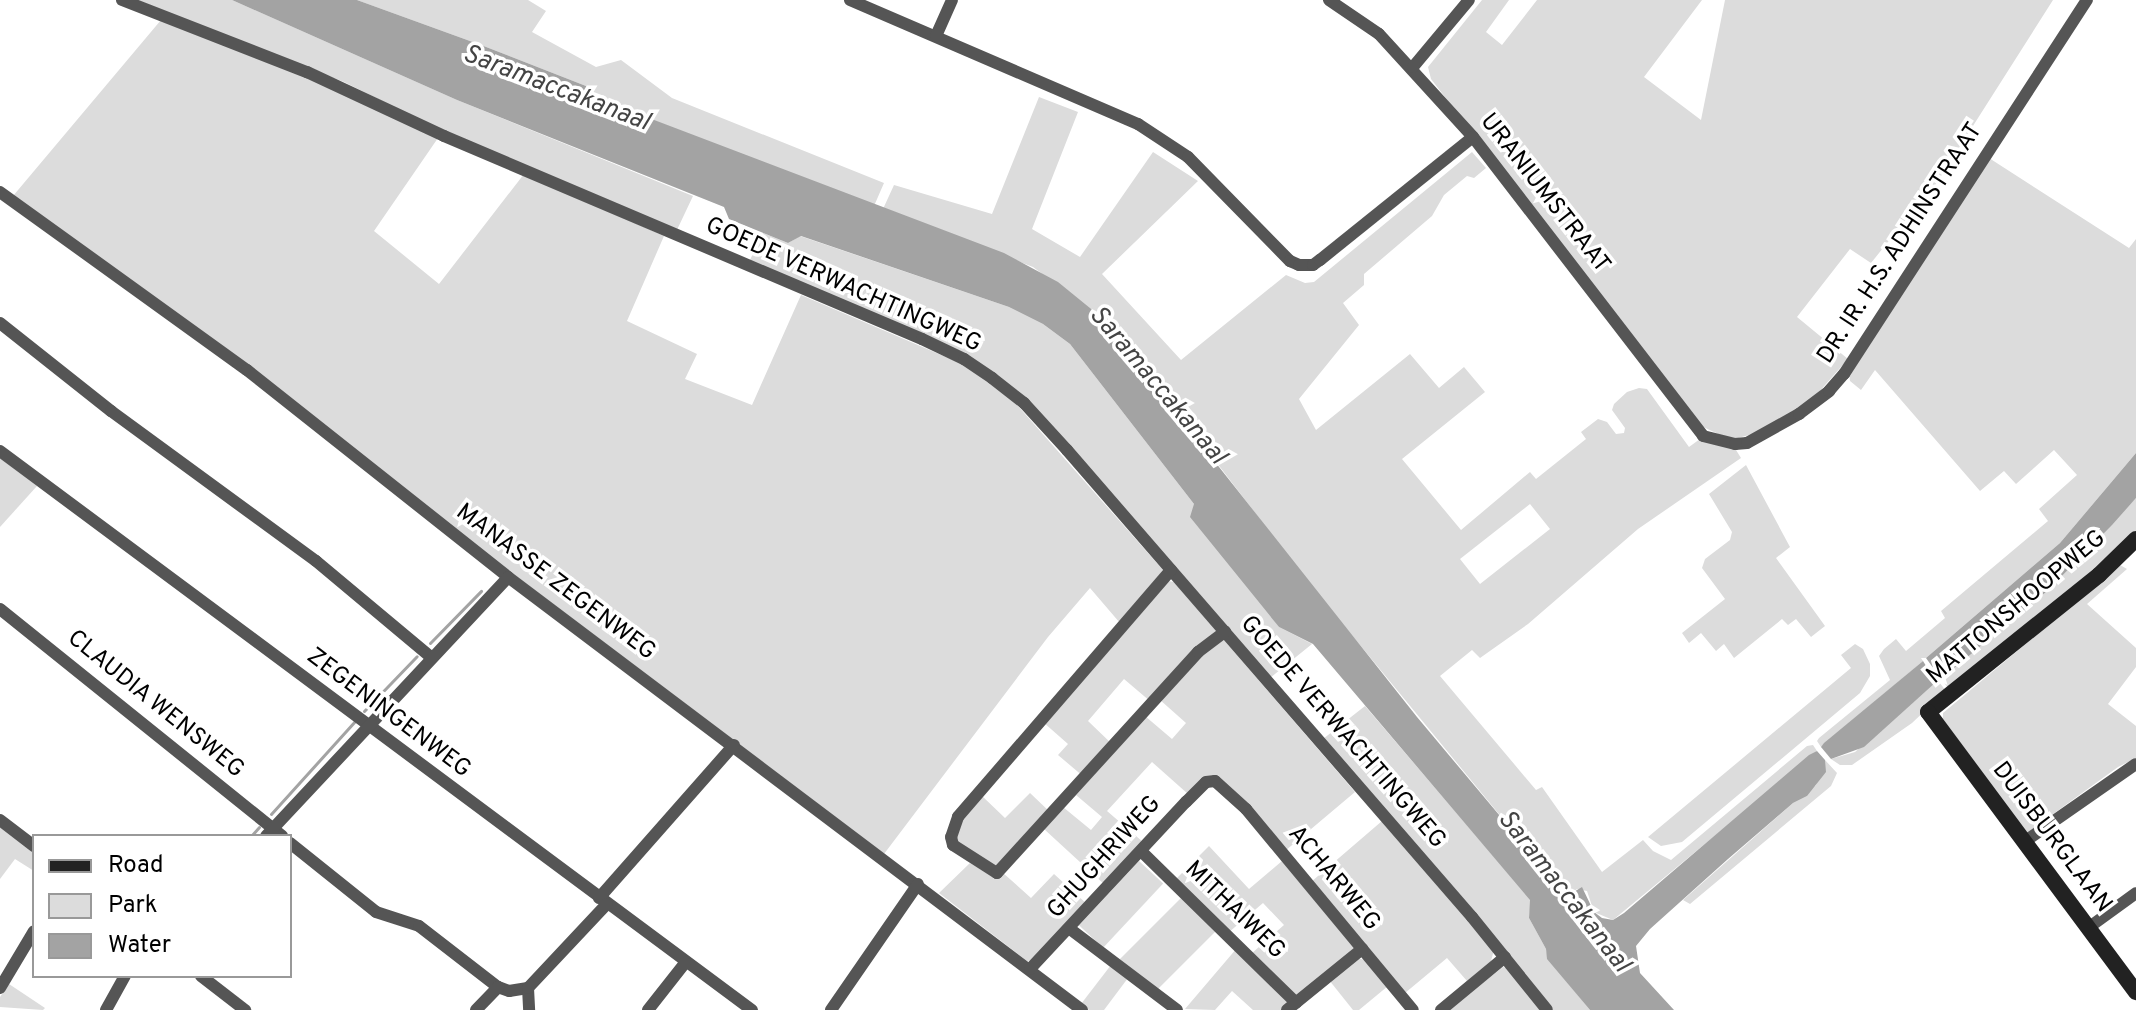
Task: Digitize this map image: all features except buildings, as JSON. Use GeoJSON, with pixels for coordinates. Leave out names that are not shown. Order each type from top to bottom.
{"type":"FeatureCollection","features":[{"type":"Feature","properties":{"kind":"street","name":"GOEDE VERWACHTINGWEG"},"geometry":{"type":"LineString","coordinates":[[122,0],[264,53],[444,136],[964,359],[1024,403],[1225,632],[1547,1010]]}},
{"type":"Feature","properties":{"kind":"street"},"geometry":{"type":"LineString","coordinates":[[850,0],[1122,116],[1155,135],[1204,172],[1290,261],[1303,266],[1320,260],[1473,137]]}},
{"type":"Feature","properties":{"kind":"street"},"geometry":{"type":"LineString","coordinates":[[936,36],[952,0]]}},
{"type":"Feature","properties":{"kind":"street","name":"URANIUMSTRAAT"},"geometry":{"type":"LineString","coordinates":[[1329,0],[1379,34],[1413,67],[1473,137],[1703,436]]}},
{"type":"Feature","properties":{"kind":"street"},"geometry":{"type":"LineString","coordinates":[[1413,67],[1469,0]]}},
{"type":"Feature","properties":{"kind":"street","name":"DR. IR. H.S. ADHINSTRAAT"},"geometry":{"type":"LineString","coordinates":[[1703,436],[1722,443],[1747,443],[1799,414],[1829,391],[2087,0]]}},
{"type":"Feature","properties":{"kind":"street","name":"MANASSE ZEGENWEG"},"geometry":{"type":"LineString","coordinates":[[0,192],[247,370],[508,577],[1082,1010]]}},
{"type":"Feature","properties":{"kind":"street"},"geometry":{"type":"LineString","coordinates":[[0,323],[111,411],[316,561],[432,658]]}},
{"type":"Feature","properties":{"kind":"street","name":"ZEGENINGENWEG"},"geometry":{"type":"LineString","coordinates":[[0,451],[367,727],[752,1010]]}},
{"type":"Feature","properties":{"kind":"street","name":"MATTONSHOOPWEG"},"geometry":{"type":"LineString","coordinates":[[1928,712],[2099,575],[2136,539]]}},
{"type":"Feature","properties":{"kind":"street"},"geometry":{"type":"LineString","coordinates":[[1171,570],[958,817],[951,837],[953,845],[997,873],[1198,652],[1225,632]]}},
{"type":"Feature","properties":{"kind":"street"},"geometry":{"type":"LineString","coordinates":[[274,833],[367,727],[508,577]]}},
{"type":"Feature","properties":{"kind":"street","name":"CLAUDIA WENSWEG"},"geometry":{"type":"LineString","coordinates":[[0,609],[274,833]]}},
{"type":"Feature","properties":{"kind":"street","name":"DUISBURGLAAN"},"geometry":{"type":"LineString","coordinates":[[1928,712],[2136,992]]}},
{"type":"Feature","properties":{"kind":"street"},"geometry":{"type":"LineString","coordinates":[[292,845],[372,909],[419,926],[498,987],[509,991],[528,988],[734,745]]}},
{"type":"Feature","properties":{"kind":"street"},"geometry":{"type":"LineString","coordinates":[[2024,842],[2136,764]]}},
{"type":"Feature","properties":{"kind":"street","name":"GHUGHRIWEG"},"geometry":{"type":"LineString","coordinates":[[1030,969],[1206,782],[1215,781]]}},
{"type":"Feature","properties":{"kind":"street","name":"ACHARWEG"},"geometry":{"type":"LineString","coordinates":[[1215,781],[1246,809],[1413,1010]]}},
{"type":"Feature","properties":{"kind":"street"},"geometry":{"type":"LineString","coordinates":[[0,820],[32,844]]}},
{"type":"Feature","properties":{"kind":"street","name":"MITHAIWEG"},"geometry":{"type":"LineString","coordinates":[[1141,851],[1291,1006]]}},
{"type":"Feature","properties":{"kind":"street"},"geometry":{"type":"LineString","coordinates":[[831,1010],[918,884]]}},
{"type":"Feature","properties":{"kind":"street"},"geometry":{"type":"LineString","coordinates":[[2088,928],[2136,893]]}},
{"type":"Feature","properties":{"kind":"street"},"geometry":{"type":"LineString","coordinates":[[1070,929],[1177,1010]]}},
{"type":"Feature","properties":{"kind":"street"},"geometry":{"type":"LineString","coordinates":[[0,988],[32,934]]}},
{"type":"Feature","properties":{"kind":"street"},"geometry":{"type":"LineString","coordinates":[[1291,1006],[1362,949]]}},
{"type":"Feature","properties":{"kind":"street"},"geometry":{"type":"LineString","coordinates":[[1441,1010],[1505,957]]}},
{"type":"Feature","properties":{"kind":"street"},"geometry":{"type":"LineString","coordinates":[[648,1010],[685,963]]}},
{"type":"Feature","properties":{"kind":"street"},"geometry":{"type":"LineString","coordinates":[[106,1010],[124,978]]}},
{"type":"Feature","properties":{"kind":"street"},"geometry":{"type":"LineString","coordinates":[[204,978],[245,1010]]}},
{"type":"Feature","properties":{"kind":"street"},"geometry":{"type":"LineString","coordinates":[[476,1010],[498,987]]}},
{"type":"Feature","properties":{"kind":"street"},"geometry":{"type":"LineString","coordinates":[[528,988],[529,1010]]}},
{"type":"Feature","properties":{"kind":"green space"},"geometry":{"type":"Polygon","coordinates":[[[136,0],[232,0],[457,100],[693,196],[676,232],[443,131],[344,82],[136,0]]]}},
{"type":"Feature","properties":{"kind":"green space"},"geometry":{"type":"Polygon","coordinates":[[[357,0],[528,0],[546,11],[532,32],[596,67],[621,60],[672,98],[884,183],[874,206],[599,99],[586,86],[357,0]]]}},
{"type":"Feature","properties":{"kind":"green space"},"geometry":{"type":"Polygon","coordinates":[[[1482,0],[1509,0],[1486,32],[1502,45],[1537,0],[1702,0],[1644,77],[1701,120],[1725,0],[2053,0],[1915,217],[1908,217],[1871,263],[1850,249],[1797,317],[1848,359],[1811,401],[1760,432],[1731,440],[1699,425],[1431,79],[1428,67],[1482,0]]]}},
{"type":"Feature","properties":{"kind":"green space"},"geometry":{"type":"Polygon","coordinates":[[[161,20],[274,62],[438,138],[374,231],[439,284],[524,174],[664,236],[627,321],[697,354],[685,379],[752,405],[801,295],[967,366],[1010,397],[1163,570],[1120,623],[1090,588],[1048,637],[884,854],[13,196],[161,20]]]}},
{"type":"Feature","properties":{"kind":"green space"},"geometry":{"type":"Polygon","coordinates":[[[1039,97],[1078,112],[1032,229],[1080,257],[1153,152],[1198,181],[1102,274],[1181,360],[1286,275],[1305,283],[1314,282],[1472,152],[1486,168],[1474,178],[1467,176],[1444,195],[1432,216],[1364,274],[1364,285],[1343,303],[1359,325],[1299,399],[1316,430],[1410,354],[1439,388],[1464,367],[1485,392],[1402,459],[1461,530],[1530,472],[1536,479],[1586,439],[1581,432],[1598,419],[1607,422],[1616,434],[1624,433],[1625,428],[1612,410],[1614,404],[1627,392],[1639,388],[1647,389],[1689,447],[1700,439],[1736,450],[1741,458],[1638,529],[1528,624],[1480,658],[1472,650],[1440,676],[1536,790],[1542,787],[1602,872],[1643,840],[1653,851],[1671,860],[1807,746],[1813,745],[1817,751],[1613,920],[1594,912],[1587,891],[1577,889],[1567,897],[1305,578],[1112,326],[1033,267],[883,209],[894,185],[992,214],[1039,97]],[[1530,504],[1460,559],[1480,584],[1550,529],[1530,504]]]}},
{"type":"Feature","properties":{"kind":"green space"},"geometry":{"type":"Polygon","coordinates":[[[1989,158],[2129,248],[2136,239],[2136,453],[2060,543],[1926,658],[1921,658],[1923,661],[1821,747],[1817,741],[1819,738],[1890,680],[1879,656],[1884,649],[1896,639],[1906,651],[1945,618],[1941,611],[2048,521],[2039,509],[2077,475],[2054,450],[2016,484],[2004,471],[1980,491],[1875,370],[1861,390],[1850,381],[1849,374],[1989,158]]]}},
{"type":"Feature","properties":{"kind":"green space"},"geometry":{"type":"Polygon","coordinates":[[[763,233],[788,243],[800,236],[1009,307],[1043,324],[1070,344],[1194,504],[1279,627],[1312,644],[1270,678],[1008,385],[749,262],[763,233]]]}},
{"type":"Feature","properties":{"kind":"green space"},"geometry":{"type":"Polygon","coordinates":[[[0,458],[37,486],[0,527],[0,458]]]}},
{"type":"Feature","properties":{"kind":"green space"},"geometry":{"type":"Polygon","coordinates":[[[1746,465],[1790,547],[1776,558],[1825,626],[1811,637],[1796,619],[1788,625],[1782,619],[1734,658],[1724,644],[1716,651],[1701,633],[1689,643],[1682,633],[1725,599],[1702,568],[1705,559],[1730,540],[1732,532],[1709,494],[1746,465]]]}},
{"type":"Feature","properties":{"kind":"green space"},"geometry":{"type":"Polygon","coordinates":[[[2136,498],[2136,531],[2103,564],[1949,689],[1941,679],[2046,592],[2136,498]]]}},
{"type":"Feature","properties":{"kind":"green space"},"geometry":{"type":"Polygon","coordinates":[[[2120,565],[2127,569],[2087,604],[2136,648],[2136,667],[2108,704],[2136,726],[2136,758],[2118,767],[2027,833],[1943,719],[1943,713],[2120,565]]]}},
{"type":"Feature","properties":{"kind":"green space"},"geometry":{"type":"Polygon","coordinates":[[[1168,581],[1174,582],[1217,631],[1151,702],[1124,679],[1088,721],[1113,745],[1084,777],[1058,755],[1068,744],[1043,722],[1168,581]]]}},
{"type":"Feature","properties":{"kind":"green space"},"geometry":{"type":"Polygon","coordinates":[[[1223,639],[1355,792],[1285,851],[1221,780],[1188,794],[1152,762],[1107,811],[1143,842],[1105,885],[1044,829],[1063,807],[1091,830],[1102,817],[1076,795],[1145,716],[1172,739],[1186,723],[1159,699],[1193,661],[1223,639]]]}},
{"type":"Feature","properties":{"kind":"green space"},"geometry":{"type":"Polygon","coordinates":[[[1855,644],[1863,649],[1870,664],[1870,676],[1860,693],[1682,842],[1661,846],[1648,837],[1851,668],[1841,655],[1855,644]]]}},
{"type":"Feature","properties":{"kind":"green space"},"geometry":{"type":"Polygon","coordinates":[[[1936,678],[1946,691],[1912,723],[1852,765],[1840,765],[1831,759],[1855,752],[1936,678]]]}},
{"type":"Feature","properties":{"kind":"green space"},"geometry":{"type":"Polygon","coordinates":[[[1365,706],[1531,900],[1529,918],[1548,959],[1590,1010],[1552,1010],[1323,739],[1365,706]]]}},
{"type":"Feature","properties":{"kind":"green space"},"geometry":{"type":"Polygon","coordinates":[[[1825,760],[1837,773],[1831,786],[1690,904],[1683,900],[1793,803],[1807,796],[1816,785],[1825,760]]]}},
{"type":"Feature","properties":{"kind":"green space"},"geometry":{"type":"Polygon","coordinates":[[[1030,793],[1051,813],[996,869],[955,841],[955,828],[981,795],[1005,818],[1030,793]]]}},
{"type":"Feature","properties":{"kind":"green space"},"geometry":{"type":"Polygon","coordinates":[[[1382,821],[1494,950],[1491,961],[1467,981],[1447,958],[1405,993],[1311,882],[1382,821]]]}},
{"type":"Feature","properties":{"kind":"green space"},"geometry":{"type":"Polygon","coordinates":[[[0,825],[32,850],[32,870],[15,859],[0,879],[0,825]]]}},
{"type":"Feature","properties":{"kind":"green space"},"geometry":{"type":"Polygon","coordinates":[[[1209,846],[1249,889],[1282,861],[1355,949],[1298,996],[1293,995],[1251,954],[1284,925],[1263,903],[1228,933],[1175,880],[1209,846]]]}},
{"type":"Feature","properties":{"kind":"green space"},"geometry":{"type":"Polygon","coordinates":[[[1139,861],[1163,884],[1103,948],[1079,925],[1139,861]]]}},
{"type":"Feature","properties":{"kind":"green space"},"geometry":{"type":"Polygon","coordinates":[[[970,863],[990,875],[1002,872],[1031,898],[1054,874],[1087,904],[1033,960],[1027,961],[939,893],[970,863]]]}},
{"type":"Feature","properties":{"kind":"green space"},"geometry":{"type":"Polygon","coordinates":[[[1182,897],[1216,931],[1154,993],[1120,959],[1182,897]]]}},
{"type":"Feature","properties":{"kind":"green space"},"geometry":{"type":"Polygon","coordinates":[[[1237,948],[1289,1000],[1282,1010],[1253,1010],[1232,991],[1215,1010],[1185,1009],[1237,948]]]}},
{"type":"Feature","properties":{"kind":"green space"},"geometry":{"type":"Polygon","coordinates":[[[1356,958],[1366,960],[1388,986],[1359,1010],[1353,1010],[1329,980],[1356,958]]]}},
{"type":"Feature","properties":{"kind":"green space"},"geometry":{"type":"Polygon","coordinates":[[[1111,965],[1128,978],[1104,1010],[1089,1010],[1081,1004],[1111,965]]]}},
{"type":"Feature","properties":{"kind":"green space"},"geometry":{"type":"Polygon","coordinates":[[[1503,967],[1509,969],[1542,1010],[1448,1010],[1503,967]]]}},
{"type":"Feature","properties":{"kind":"green space"},"geometry":{"type":"Polygon","coordinates":[[[9,984],[45,1008],[0,1007],[0,997],[9,984]]]}},
{"type":"Feature","properties":{"kind":"water","name":"Saramaccakanaal"},"geometry":{"type":"Polygon","coordinates":[[[232,0],[357,0],[586,86],[599,99],[1004,253],[1058,282],[1112,326],[1185,424],[1417,717],[1567,896],[1582,887],[1594,912],[1602,918],[1613,920],[1624,913],[1809,755],[1817,751],[1825,760],[1826,772],[1807,796],[1793,803],[1728,859],[1650,929],[1636,946],[1640,973],[1674,1010],[1590,1010],[1547,959],[1546,949],[1529,918],[1530,900],[1313,644],[1279,627],[1190,517],[1194,504],[1070,344],[1043,324],[1009,307],[801,236],[788,243],[729,219],[724,207],[457,100],[232,0]]]}},
{"type":"Feature","properties":{"kind":"water"},"geometry":{"type":"Polygon","coordinates":[[[2136,453],[2136,498],[2046,592],[1941,679],[1926,658],[2060,543],[2136,453]]]}},
{"type":"Feature","properties":{"kind":"water"},"geometry":{"type":"Polygon","coordinates":[[[1923,661],[1936,682],[1864,747],[1831,759],[1821,747],[1824,743],[1923,661]]]}},
{"type":"Feature","properties":{"kind":"waterway"},"geometry":{"type":"LineString","coordinates":[[430,643],[481,591]]}},
{"type":"Feature","properties":{"kind":"waterway"},"geometry":{"type":"LineString","coordinates":[[364,711],[417,656]]}},
{"type":"Feature","properties":{"kind":"waterway"},"geometry":{"type":"LineString","coordinates":[[271,814],[356,720]]}},
{"type":"Feature","properties":{"kind":"waterway"},"geometry":{"type":"LineString","coordinates":[[253,834],[259,827]]}}]}
